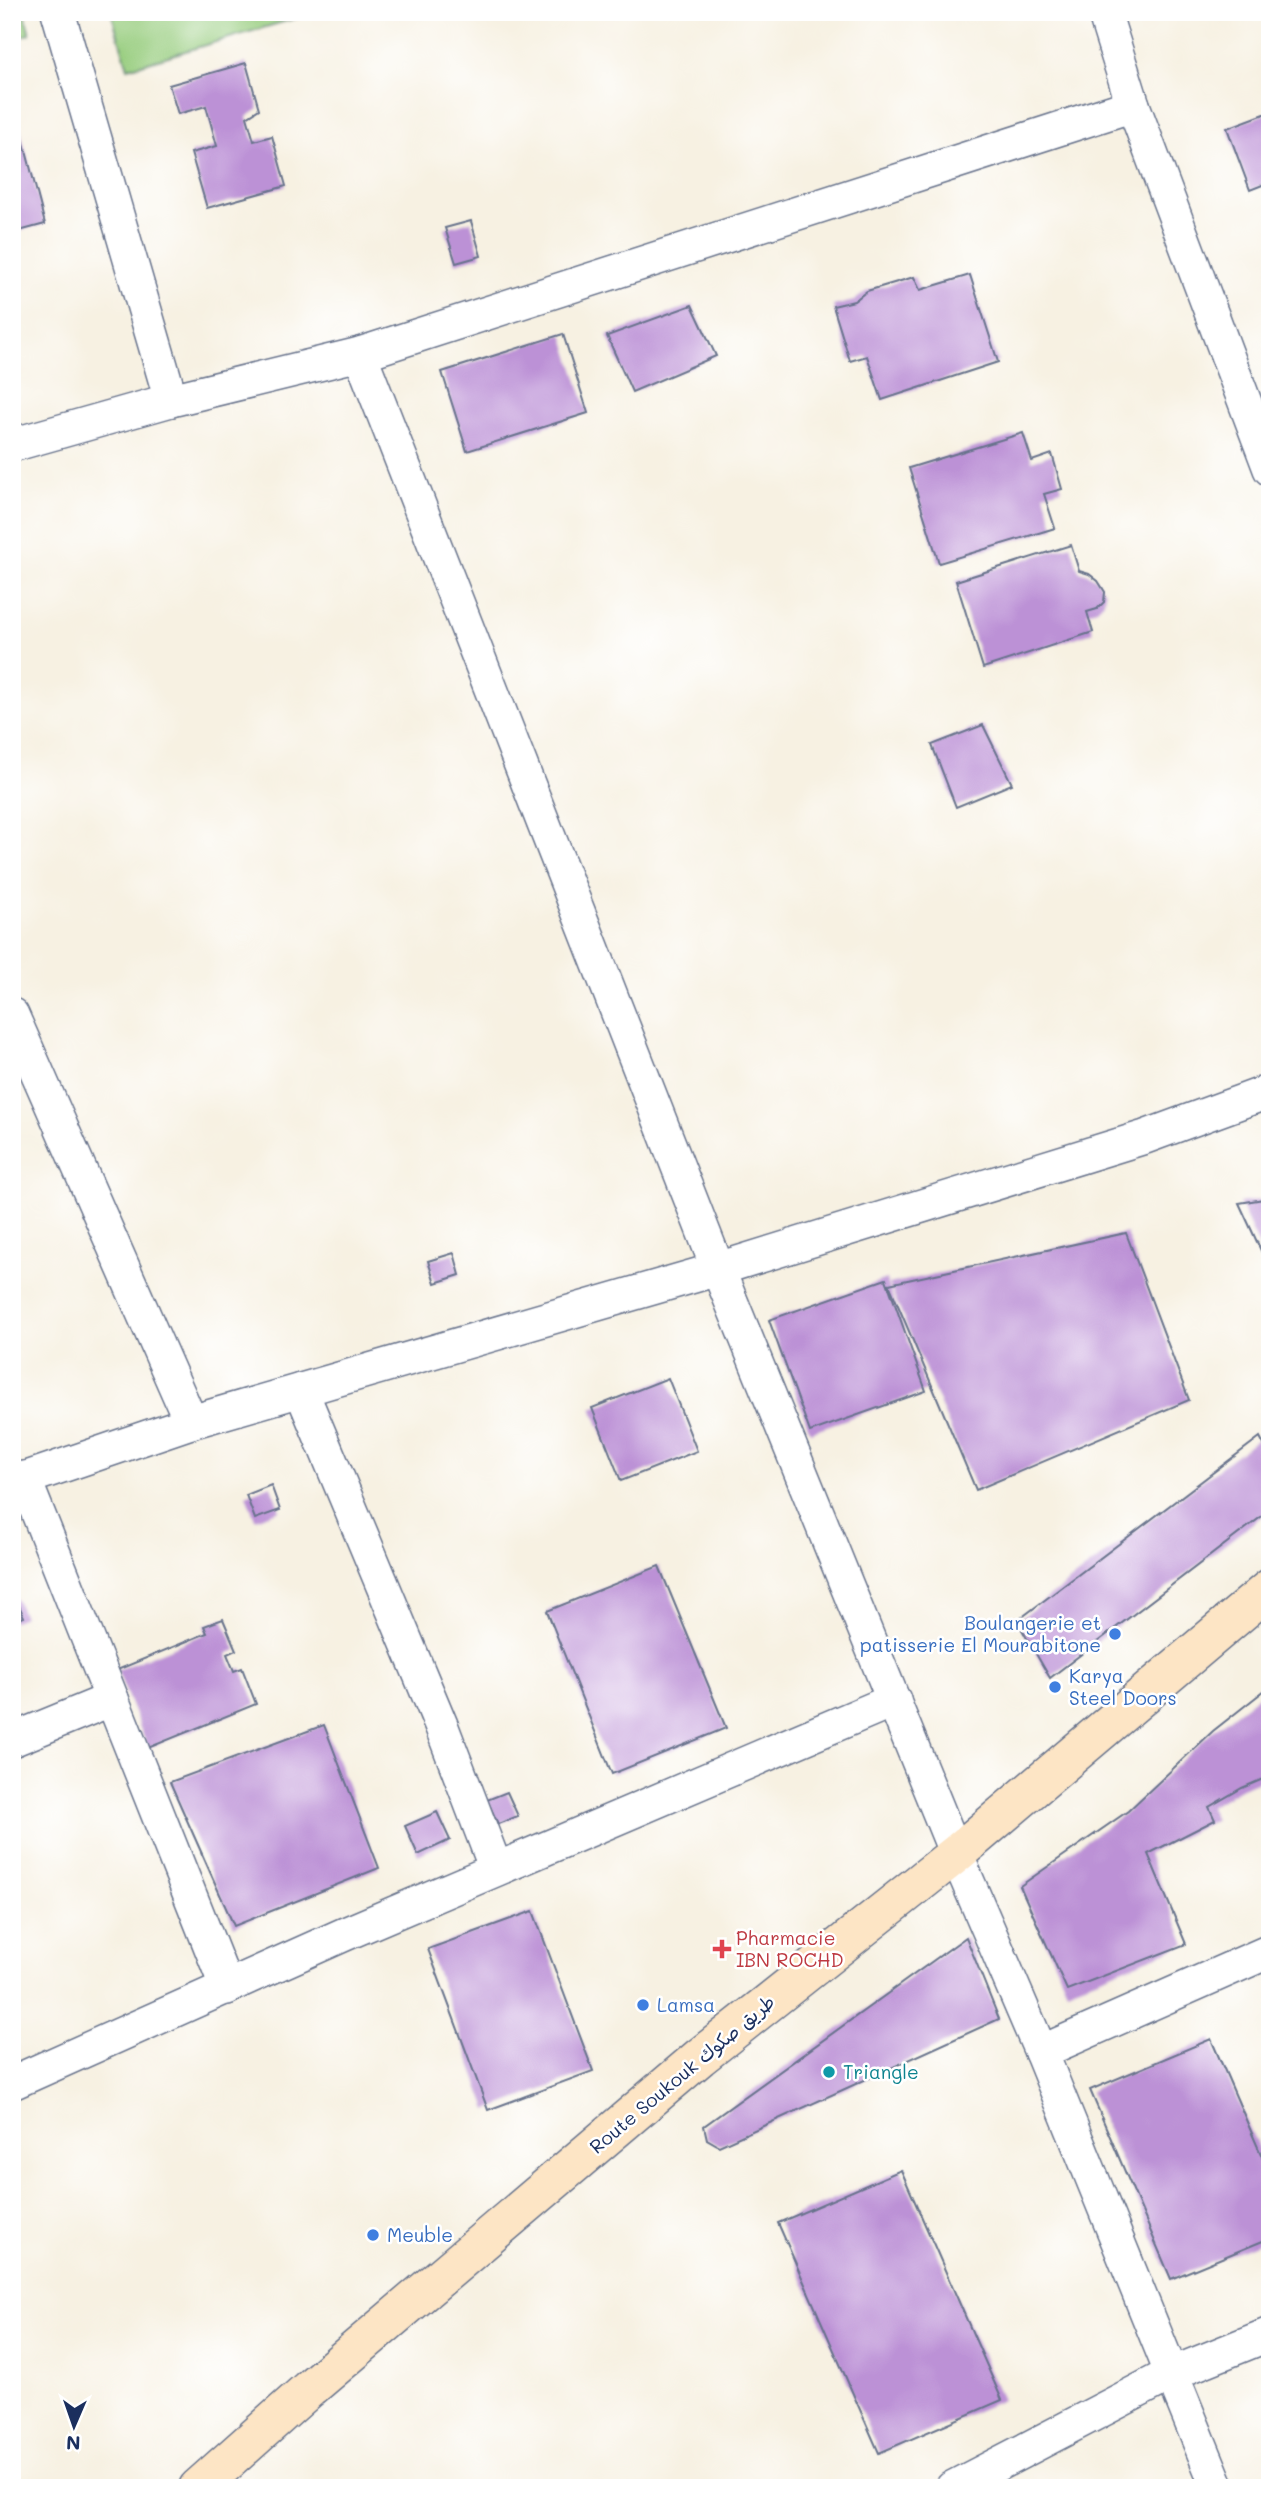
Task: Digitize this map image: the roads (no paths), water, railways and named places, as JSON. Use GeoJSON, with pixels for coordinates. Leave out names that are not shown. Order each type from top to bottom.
{"type":"FeatureCollection","features":[{"type":"Feature","properties":{"kind":"street"},"geometry":{"type":"LineString","coordinates":[[58,12],[172,400]]}},
{"type":"Feature","properties":{"kind":"street"},"geometry":{"type":"LineString","coordinates":[[1104,12],[1133,105],[1259,405],[1270,469]]}},
{"type":"Feature","properties":{"kind":"street"},"geometry":{"type":"LineString","coordinates":[[12,445],[172,400],[360,354],[1133,105]]}},
{"type":"Feature","properties":{"kind":"street"},"geometry":{"type":"LineString","coordinates":[[360,354],[718,1269],[956,1854],[1041,2052],[1217,2488]]}},
{"type":"Feature","properties":{"kind":"street"},"geometry":{"type":"LineString","coordinates":[[12,1015],[191,1422]]}},
{"type":"Feature","properties":{"kind":"street"},"geometry":{"type":"LineString","coordinates":[[227,1988],[112,1699],[18,1480],[191,1422],[718,1269],[1145,1138],[1270,1091]]}},
{"type":"Feature","properties":{"kind":"street"},"geometry":{"type":"LineString","coordinates":[[301,1391],[441,1725],[496,1869]]}},
{"type":"Feature","properties":{"kind":"street","name":"Route Soukouk طريق صكوك"},"geometry":{"type":"LineString","coordinates":[[198,2488],[309,2389],[699,2057],[956,1854],[1270,1588]]}},
{"type":"Feature","properties":{"kind":"street"},"geometry":{"type":"LineString","coordinates":[[12,1740],[112,1699]]}},
{"type":"Feature","properties":{"kind":"street"},"geometry":{"type":"LineString","coordinates":[[12,2083],[496,1869],[894,1700]]}},
{"type":"Feature","properties":{"kind":"street"},"geometry":{"type":"LineString","coordinates":[[1041,2052],[1270,1951]]}},
{"type":"Feature","properties":{"kind":"street"},"geometry":{"type":"LineString","coordinates":[[952,2488],[1171,2374],[1270,2334]]}},
{"type":"Feature","properties":{"kind":"place","name":"Boulangerie et patisserie El Mourabitone"},"geometry":{"type":"Point","coordinates":[1115,1634]}},
{"type":"Feature","properties":{"kind":"place","name":"Karya Steel Doors"},"geometry":{"type":"Point","coordinates":[1055,1687]}},
{"type":"Feature","properties":{"kind":"place","name":"Pharmacie IBN ROCHD"},"geometry":{"type":"Point","coordinates":[722,1949]}},
{"type":"Feature","properties":{"kind":"place","name":"Lamsa"},"geometry":{"type":"Point","coordinates":[643,2005]}},
{"type":"Feature","properties":{"kind":"place","name":"Triangle"},"geometry":{"type":"Point","coordinates":[829,2072]}},
{"type":"Feature","properties":{"kind":"place","name":"Meuble"},"geometry":{"type":"Point","coordinates":[373,2235]}}]}
